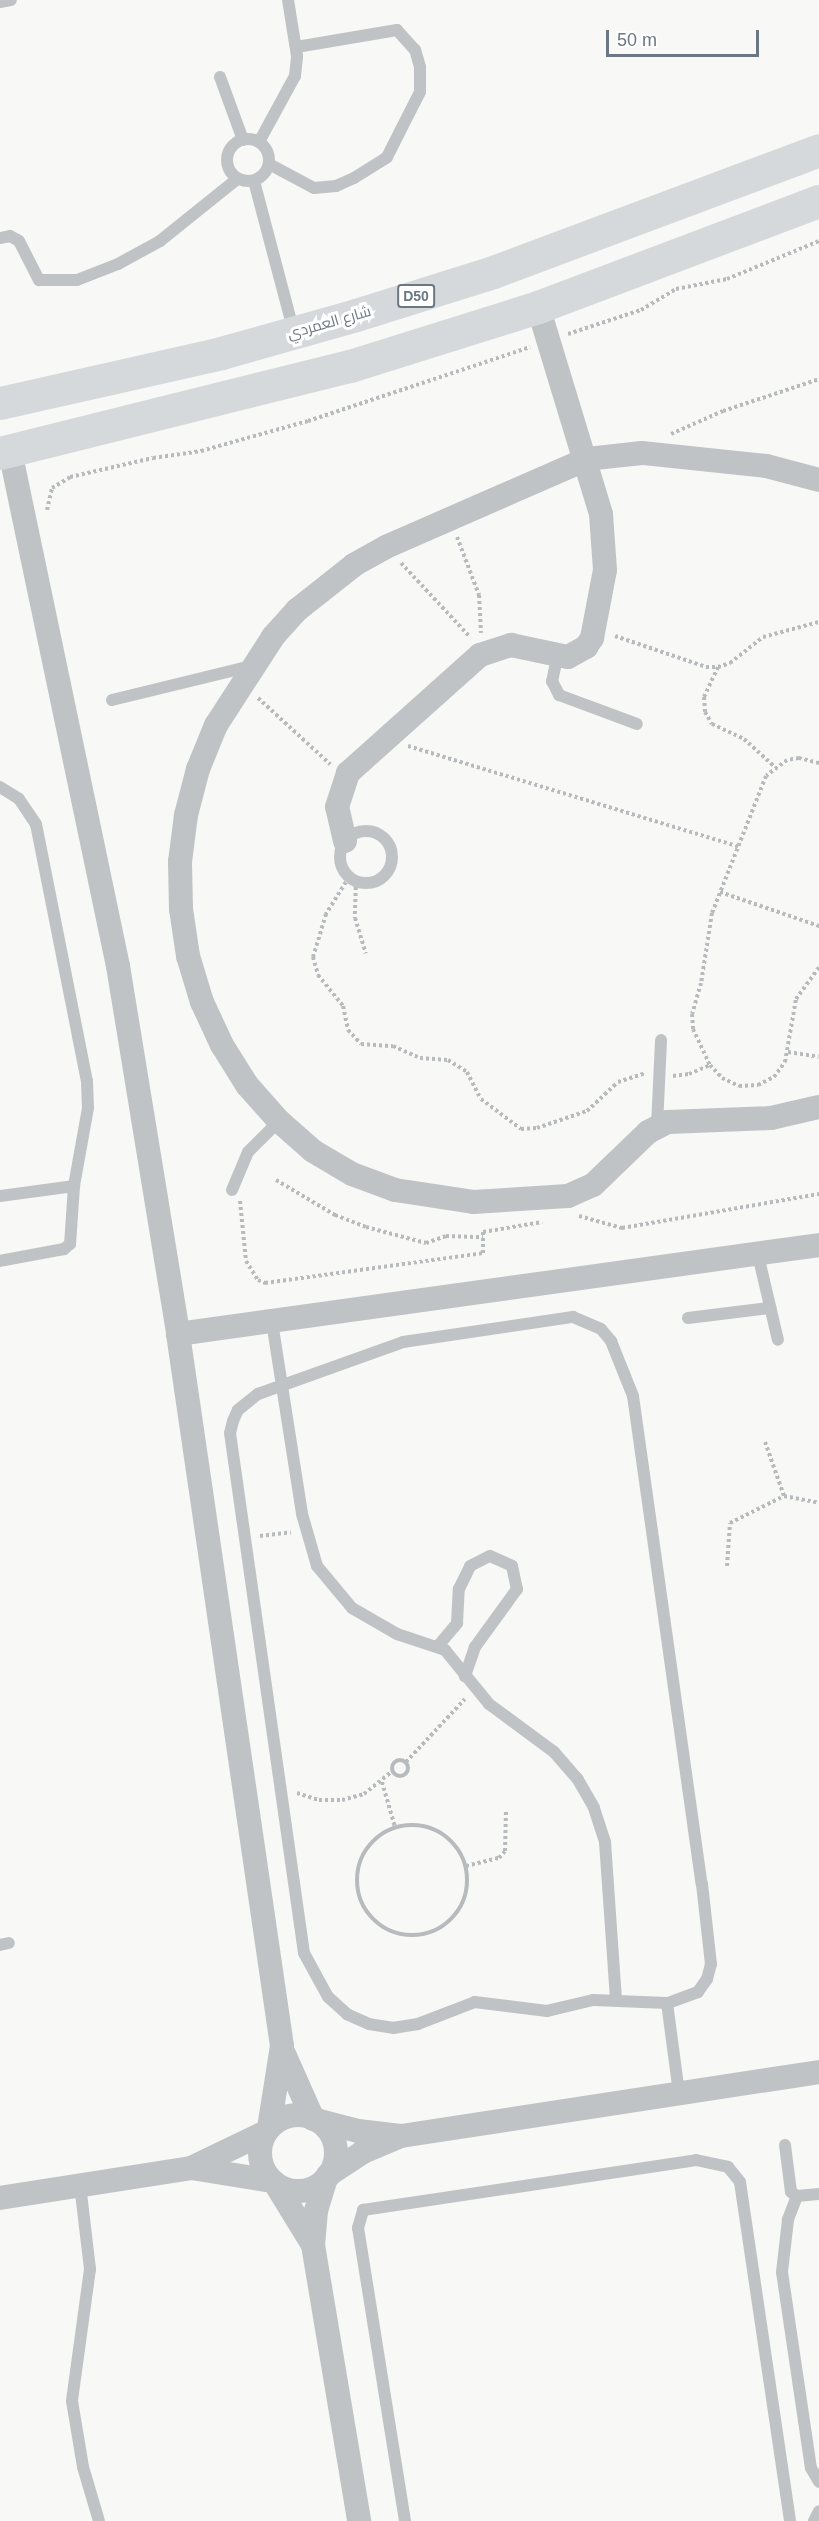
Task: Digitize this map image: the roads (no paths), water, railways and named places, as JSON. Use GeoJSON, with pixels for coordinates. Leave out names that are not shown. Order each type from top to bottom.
{"type":"FeatureCollection","features":[{"type":"Feature","properties":{"kind":"main road","name":"شارع العمردي"},"geometry":{"type":"LineString","coordinates":[[0,403],[295,333],[493,272],[819,150]]}},
{"type":"Feature","properties":{"kind":"main road"},"geometry":{"type":"LineString","coordinates":[[5,452],[328,372],[538,307],[819,201]]}},
{"type":"Feature","properties":{"kind":"street"},"geometry":{"type":"LineString","coordinates":[[345,841],[337,807],[345,780],[384,740],[480,651],[511,645],[557,658],[568,657],[586,647],[597,624],[603,597],[605,542],[587,459],[538,307]]}},
{"type":"Feature","properties":{"kind":"street"},"geometry":{"type":"LineString","coordinates":[[5,452],[118,966],[178,1334],[282,2046],[314,2119],[324,2126],[334,2145],[335,2155],[316,2211],[313,2245],[359,2521]]}},
{"type":"Feature","properties":{"kind":"street"},"geometry":{"type":"LineString","coordinates":[[819,480],[766,466],[642,453],[587,459],[386,547],[332,580],[297,610],[246,675],[216,726],[189,804],[180,862],[181,909],[188,956],[202,1002],[222,1045],[248,1085],[279,1121],[313,1151],[352,1174],[395,1190],[473,1202],[568,1196],[593,1185],[657,1126],[679,1120],[771,1118],[819,1107]]}},
{"type":"Feature","properties":{"kind":"street"},"geometry":{"type":"LineString","coordinates":[[178,1334],[819,1245]]}},
{"type":"Feature","properties":{"kind":"street"},"geometry":{"type":"LineString","coordinates":[[282,2046],[261,2163],[313,2245]]}},
{"type":"Feature","properties":{"kind":"street"},"geometry":{"type":"LineString","coordinates":[[191,2168],[274,2182],[302,2191],[363,2152],[401,2136],[819,2072]]}},
{"type":"Feature","properties":{"kind":"street"},"geometry":{"type":"LineString","coordinates":[[0,2198],[191,2168],[268,2130],[285,2117],[314,2119],[358,2131],[401,2136]]}},
{"type":"Feature","properties":{"kind":"lane"},"geometry":{"type":"LineString","coordinates":[[0,2],[11,0]]}},
{"type":"Feature","properties":{"kind":"lane"},"geometry":{"type":"LineString","coordinates":[[259,142],[292,85],[296,47],[288,0]]}},
{"type":"Feature","properties":{"kind":"lane"},"geometry":{"type":"LineString","coordinates":[[269,164],[314,188],[336,186],[354,178],[387,157],[420,92],[420,67],[415,50],[397,30],[296,47]]}},
{"type":"Feature","properties":{"kind":"lane"},"geometry":{"type":"LineString","coordinates":[[220,77],[243,140]]}},
{"type":"Feature","properties":{"kind":"lane"},"geometry":{"type":"LineString","coordinates":[[0,238],[10,236],[19,241],[39,280],[77,280],[118,264],[160,241],[237,179],[254,181],[261,178],[269,164],[269,155],[259,142],[243,140],[230,149],[227,166],[237,179]]}},
{"type":"Feature","properties":{"kind":"lane"},"geometry":{"type":"LineString","coordinates":[[254,181],[295,333]]}},
{"type":"Feature","properties":{"kind":"lane"},"geometry":{"type":"LineString","coordinates":[[557,658],[552,681],[559,695],[637,724]]}},
{"type":"Feature","properties":{"kind":"lane"},"geometry":{"type":"LineString","coordinates":[[112,700],[246,675]]}},
{"type":"Feature","properties":{"kind":"lane"},"geometry":{"type":"LineString","coordinates":[[0,787],[19,799],[36,824],[87,1081],[86,1135],[74,1186],[70,1244],[64,1249],[0,1261]]}},
{"type":"Feature","properties":{"kind":"lane"},"geometry":{"type":"LineString","coordinates":[[357,832],[372,832],[385,839],[392,854],[389,869],[378,880],[353,879],[341,864],[345,841],[357,832]]}},
{"type":"Feature","properties":{"kind":"lane"},"geometry":{"type":"LineString","coordinates":[[657,1126],[661,1040]]}},
{"type":"Feature","properties":{"kind":"lane"},"geometry":{"type":"LineString","coordinates":[[233,1193],[248,1152],[279,1121]]}},
{"type":"Feature","properties":{"kind":"lane"},"geometry":{"type":"LineString","coordinates":[[0,1196],[74,1186]]}},
{"type":"Feature","properties":{"kind":"lane"},"geometry":{"type":"LineString","coordinates":[[758,1255],[778,1340]]}},
{"type":"Feature","properties":{"kind":"lane"},"geometry":{"type":"LineString","coordinates":[[688,1318],[770,1308]]}},
{"type":"Feature","properties":{"kind":"lane"},"geometry":{"type":"LineString","coordinates":[[573,1317],[588,1321],[611,1341],[633,1396],[711,1964],[698,1992],[683,2001],[667,2003],[616,1999],[583,2001],[547,2011],[493,2001],[475,2002],[418,2024],[394,2028],[369,2024],[347,2014],[314,1976],[304,1953],[230,1433],[233,1421],[247,1401],[282,1385],[417,1338],[547,1320],[573,1317]]}},
{"type":"Feature","properties":{"kind":"lane"},"geometry":{"type":"LineString","coordinates":[[273,1322],[305,1530],[317,1566],[352,1608],[397,1634],[438,1646],[475,1688],[507,1719],[554,1752],[577,1778],[594,1808],[605,1842],[610,1876],[616,1999]]}},
{"type":"Feature","properties":{"kind":"lane"},"geometry":{"type":"LineString","coordinates":[[438,1646],[457,1623],[459,1589],[470,1566],[490,1556],[512,1566],[517,1589],[475,1647],[465,1676]]}},
{"type":"Feature","properties":{"kind":"lane"},"geometry":{"type":"LineString","coordinates":[[667,2003],[679,2093]]}},
{"type":"Feature","properties":{"kind":"lane"},"geometry":{"type":"LineString","coordinates":[[785,2145],[789,2188],[797,2196]]}},
{"type":"Feature","properties":{"kind":"lane"},"geometry":{"type":"LineString","coordinates":[[405,2521],[358,2228],[363,2210],[696,2160],[728,2167],[740,2182],[790,2521]]}},
{"type":"Feature","properties":{"kind":"lane"},"geometry":{"type":"LineString","coordinates":[[80,2186],[90,2269],[72,2401],[83,2467],[99,2521]]}},
{"type":"Feature","properties":{"kind":"lane"},"geometry":{"type":"LineString","coordinates":[[797,2196],[819,2194]]}},
{"type":"Feature","properties":{"kind":"lane"},"geometry":{"type":"LineString","coordinates":[[797,2196],[788,2220],[782,2272],[811,2468],[819,2482]]}},
{"type":"Feature","properties":{"kind":"lane"},"geometry":{"type":"LineString","coordinates":[[814,2521],[819,2511]]}}]}
